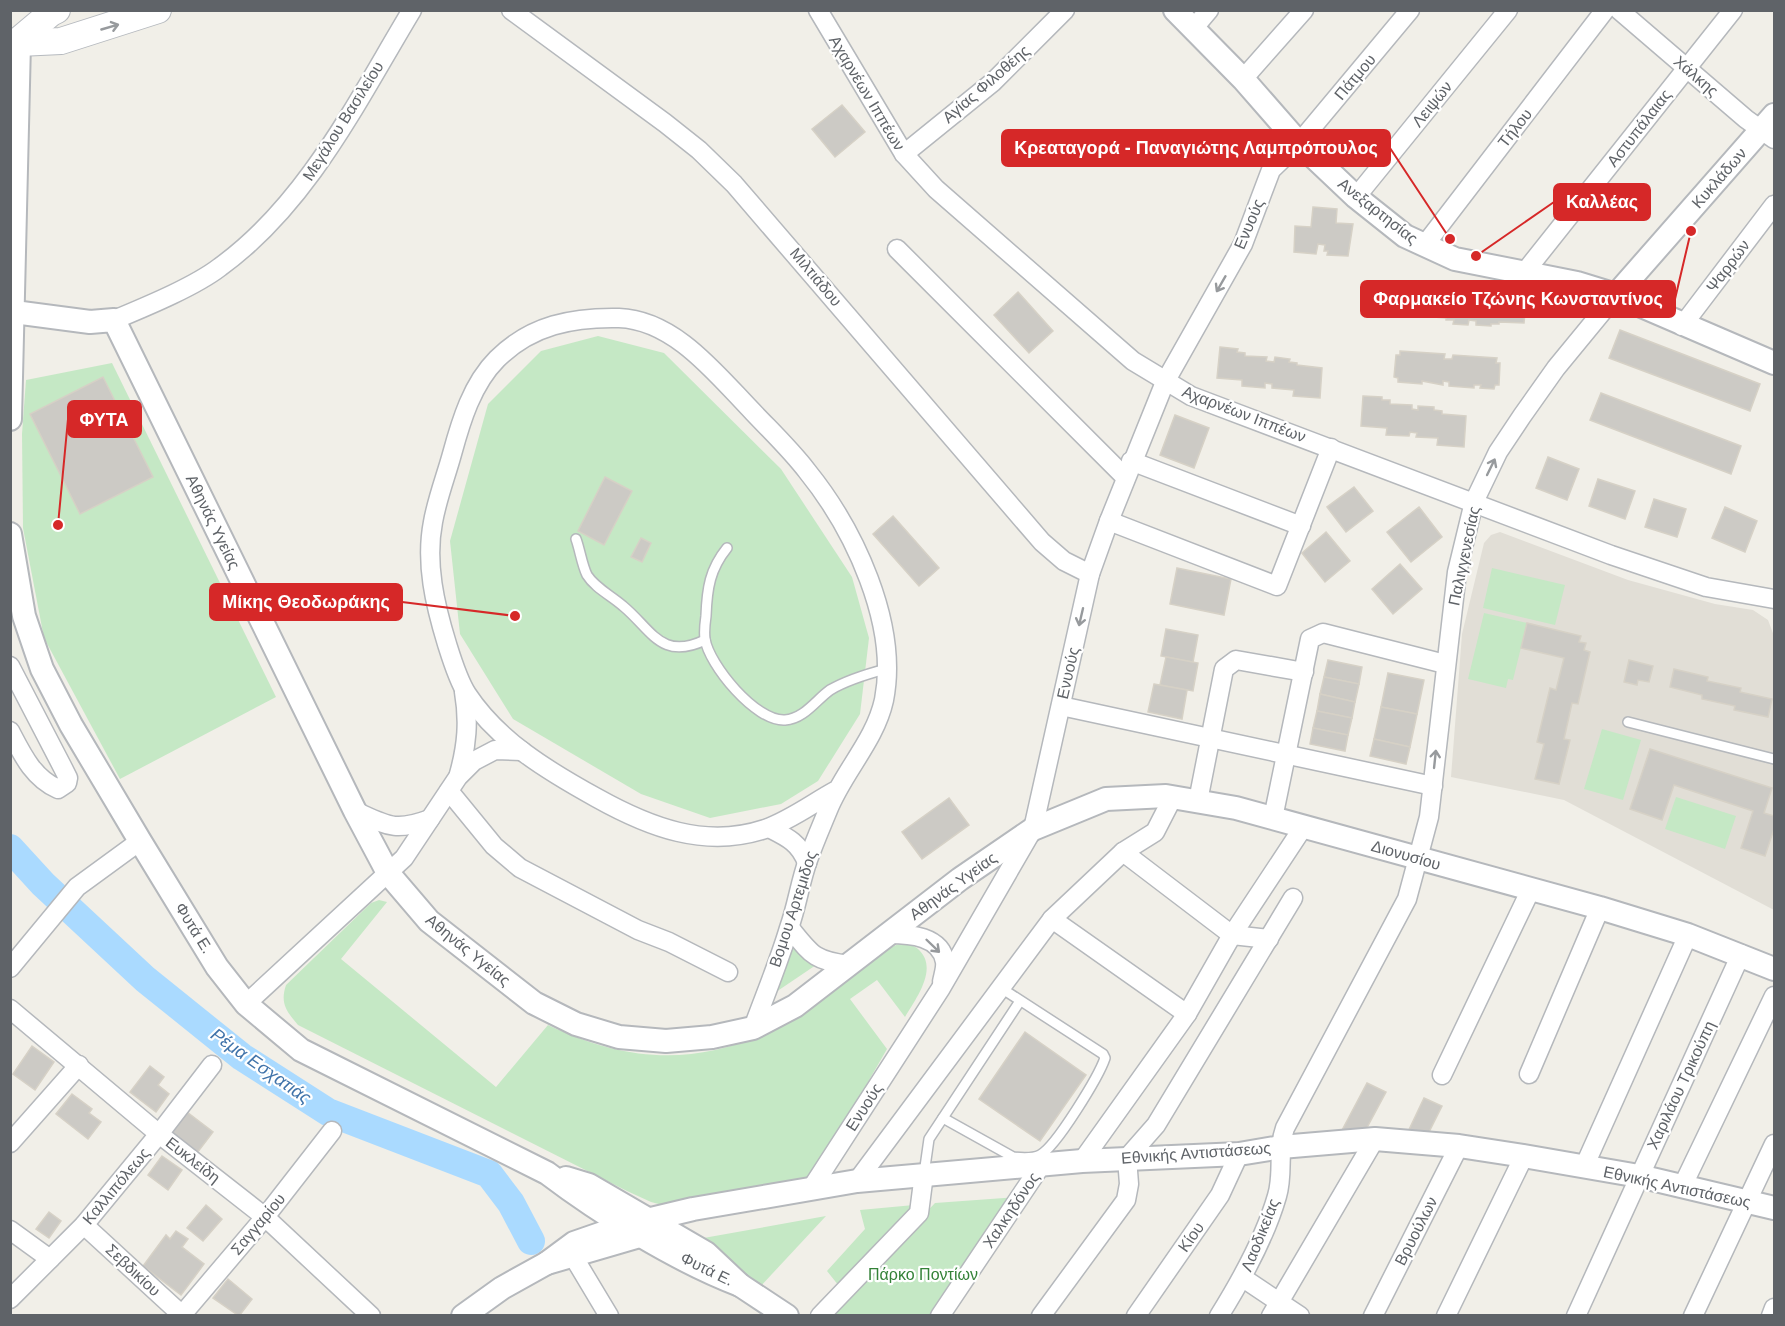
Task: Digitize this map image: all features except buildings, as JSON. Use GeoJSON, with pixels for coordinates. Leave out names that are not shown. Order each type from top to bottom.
{"type":"FeatureCollection","features":[{"type":"Feature","properties":{"kind":"main road"},"geometry":{"type":"LineString","coordinates":[[15,45],[57,10]]}},
{"type":"Feature","properties":{"kind":"main road"},"geometry":{"type":"LineString","coordinates":[[15,45],[61,41],[158,10]]}},
{"type":"Feature","properties":{"kind":"street","name":"Μεγάλου Βασιλείου"},"geometry":{"type":"LineString","coordinates":[[114,320],[219,268],[270,223],[302,187],[328,150],[412,10]]}},
{"type":"Feature","properties":{"kind":"street","name":"Μιλτιάδου"},"geometry":{"type":"LineString","coordinates":[[511,10],[699,150],[765,218],[1042,542],[1064,561],[1090,574]]}},
{"type":"Feature","properties":{"kind":"street","name":"Αχαρνέων Ιππέων"},"geometry":{"type":"LineString","coordinates":[[818,10],[904,154],[936,189],[1099,332],[1134,361],[1165,381],[1191,396],[1611,555],[1706,587],[1774,599]]}},
{"type":"Feature","properties":{"kind":"street","name":"Αγίας Φιλοθέης"},"geometry":{"type":"LineString","coordinates":[[904,154],[993,82],[1065,10]]}},
{"type":"Feature","properties":{"kind":"street","name":"Ανεξαρτησίας"},"geometry":{"type":"LineString","coordinates":[[1175,10],[1243,79],[1299,143],[1356,197],[1405,236],[1455,259],[1577,283],[1616,295],[1682,326],[1774,363]]}},
{"type":"Feature","properties":{"kind":"street"},"geometry":{"type":"LineString","coordinates":[[1193,29],[1209,10]]}},
{"type":"Feature","properties":{"kind":"street"},"geometry":{"type":"LineString","coordinates":[[1243,79],[1304,10]]}},
{"type":"Feature","properties":{"kind":"street","name":"Πάτμου"},"geometry":{"type":"LineString","coordinates":[[1299,143],[1410,10]]}},
{"type":"Feature","properties":{"kind":"street","name":"Λειψών"},"geometry":{"type":"LineString","coordinates":[[1356,197],[1508,10]]}},
{"type":"Feature","properties":{"kind":"street","name":"Τήλου"},"geometry":{"type":"LineString","coordinates":[[1424,246],[1605,10]]}},
{"type":"Feature","properties":{"kind":"street","name":"Χάλκης"},"geometry":{"type":"LineString","coordinates":[[1619,10],[1687,67],[1770,128]]}},
{"type":"Feature","properties":{"kind":"street","name":"Αστυπάλαιας"},"geometry":{"type":"LineString","coordinates":[[1524,273],[1732,10]]}},
{"type":"Feature","properties":{"kind":"street"},"geometry":{"type":"LineString","coordinates":[[10,419],[15,45]]}},
{"type":"Feature","properties":{"kind":"street","name":"Κυκλάδων"},"geometry":{"type":"LineString","coordinates":[[1616,295],[1770,128]]}},
{"type":"Feature","properties":{"kind":"street","name":"Ενυούς"},"geometry":{"type":"LineString","coordinates":[[811,1189],[941,988],[1033,829],[1090,574],[1128,469],[1165,381],[1243,244],[1271,170],[1299,143]]}},
{"type":"Feature","properties":{"kind":"street","name":"Ψαρρών"},"geometry":{"type":"LineString","coordinates":[[1682,326],[1774,205]]}},
{"type":"Feature","properties":{"kind":"street"},"geometry":{"type":"LineString","coordinates":[[897,249],[1128,469],[1301,526]]}},
{"type":"Feature","properties":{"kind":"street","name":"Παλιγγενεσίας"},"geometry":{"type":"LineString","coordinates":[[1419,858],[1429,817],[1444,664],[1457,572],[1474,502],[1498,452],[1522,416],[1556,368],[1616,295]]}},
{"type":"Feature","properties":{"kind":"street"},"geometry":{"type":"LineString","coordinates":[[13,300],[90,322],[114,320]]}},
{"type":"Feature","properties":{"kind":"street","name":"Βομου Αρτεμιδος"},"geometry":{"type":"LineString","coordinates":[[464,690],[437,611],[431,566],[432,524],[457,436],[475,389],[496,359],[529,334],[561,321],[592,317],[631,318],[672,335],[705,364],[807,469],[834,509],[867,576],[882,625],[886,669],[883,702],[867,742],[835,791],[807,863],[790,928],[753,1028]]}},
{"type":"Feature","properties":{"kind":"street","name":"Αθηνάς Υγείας"},"geometry":{"type":"LineString","coordinates":[[114,320],[355,812],[388,873],[429,921],[534,1003],[576,1024],[619,1037],[666,1041],[712,1037],[753,1028],[795,1006],[960,879],[1033,829]]}},
{"type":"Feature","properties":{"kind":"street"},"geometry":{"type":"LineString","coordinates":[[1109,521],[1278,586],[1330,448]]}},
{"type":"Feature","properties":{"kind":"street","name":"Φυτά Ε."},"geometry":{"type":"LineString","coordinates":[[10,534],[24,616],[42,669],[71,725],[140,841],[217,967],[246,1005],[301,1050],[548,1173],[589,1185],[640,1226],[709,1273],[740,1285],[787,1316]]}},
{"type":"Feature","properties":{"kind":"street"},"geometry":{"type":"LineString","coordinates":[[1273,818],[1310,639],[1323,633],[1444,664]]}},
{"type":"Feature","properties":{"kind":"street"},"geometry":{"type":"LineString","coordinates":[[1198,801],[1224,669],[1236,660],[1304,672]]}},
{"type":"Feature","properties":{"kind":"street"},"geometry":{"type":"LineString","coordinates":[[10,666],[68,778],[67,783],[58,789],[43,781],[24,758],[10,731]]}},
{"type":"Feature","properties":{"kind":"street"},"geometry":{"type":"LineString","coordinates":[[464,690],[491,725],[560,778],[633,818],[676,833],[709,838],[743,835],[769,828],[835,791]]}},
{"type":"Feature","properties":{"kind":"street"},"geometry":{"type":"LineString","coordinates":[[454,784],[467,747],[468,717],[464,690]]}},
{"type":"Feature","properties":{"kind":"street"},"geometry":{"type":"LineString","coordinates":[[1061,706],[1433,786]]}},
{"type":"Feature","properties":{"kind":"street"},"geometry":{"type":"LineString","coordinates":[[246,1005],[404,858],[454,784],[474,761],[495,750],[522,751]]}},
{"type":"Feature","properties":{"kind":"street"},"geometry":{"type":"LineString","coordinates":[[454,784],[494,846],[520,868],[638,930],[669,942],[728,972]]}},
{"type":"Feature","properties":{"kind":"street"},"geometry":{"type":"LineString","coordinates":[[857,1181],[1052,919],[1123,852],[1155,832],[1173,797]]}},
{"type":"Feature","properties":{"kind":"street","name":"Διονυσίου"},"geometry":{"type":"LineString","coordinates":[[1033,829],[1106,799],[1173,797],[1198,801],[1304,826],[1600,908],[1688,935],[1741,954],[1774,969]]}},
{"type":"Feature","properties":{"kind":"street"},"geometry":{"type":"LineString","coordinates":[[355,812],[380,822],[405,828],[430,819]]}},
{"type":"Feature","properties":{"kind":"street"},"geometry":{"type":"LineString","coordinates":[[1082,1161],[1187,1014],[1232,935],[1304,826]]}},
{"type":"Feature","properties":{"kind":"street"},"geometry":{"type":"LineString","coordinates":[[769,828],[789,837],[802,849],[807,863]]}},
{"type":"Feature","properties":{"kind":"street"},"geometry":{"type":"LineString","coordinates":[[10,968],[76,887],[140,841]]}},
{"type":"Feature","properties":{"kind":"street"},"geometry":{"type":"LineString","coordinates":[[1123,852],[1232,935],[1269,939]]}},
{"type":"Feature","properties":{"kind":"street","name":"Λαοδικείας"},"geometry":{"type":"LineString","coordinates":[[1219,1316],[1243,1278],[1277,1196],[1281,1177],[1279,1143],[1285,1128],[1407,899],[1419,858]]}},
{"type":"Feature","properties":{"kind":"street"},"geometry":{"type":"LineString","coordinates":[[1442,1075],[1531,889]]}},
{"type":"Feature","properties":{"kind":"street"},"geometry":{"type":"LineString","coordinates":[[1041,1316],[1126,1200],[1129,1184],[1127,1158],[1156,1125],[1293,898]]}},
{"type":"Feature","properties":{"kind":"street"},"geometry":{"type":"LineString","coordinates":[[1528,1074],[1600,908]]}},
{"type":"Feature","properties":{"kind":"street"},"geometry":{"type":"LineString","coordinates":[[1052,919],[1187,1014]]}},
{"type":"Feature","properties":{"kind":"street"},"geometry":{"type":"LineString","coordinates":[[790,928],[809,951],[824,962],[849,965]]}},
{"type":"Feature","properties":{"kind":"street"},"geometry":{"type":"LineString","coordinates":[[889,934],[911,934],[927,939],[938,948],[945,962],[941,988]]}},
{"type":"Feature","properties":{"kind":"street"},"geometry":{"type":"LineString","coordinates":[[1584,1167],[1688,935]]}},
{"type":"Feature","properties":{"kind":"street","name":"Χαριλάου Τρικούπη"},"geometry":{"type":"LineString","coordinates":[[1576,1316],[1741,954]]}},
{"type":"Feature","properties":{"kind":"street"},"geometry":{"type":"LineString","coordinates":[[1682,1187],[1774,996]]}},
{"type":"Feature","properties":{"kind":"street","name":"Ευκλείδη"},"geometry":{"type":"LineString","coordinates":[[10,1009],[159,1134],[265,1217],[371,1316]]}},
{"type":"Feature","properties":{"kind":"street"},"geometry":{"type":"LineString","coordinates":[[10,1143],[79,1065]]}},
{"type":"Feature","properties":{"kind":"street","name":"Καλλιπόλεως"},"geometry":{"type":"LineString","coordinates":[[10,1299],[84,1225],[212,1065]]}},
{"type":"Feature","properties":{"kind":"street","name":"Σαγγαρίου"},"geometry":{"type":"LineString","coordinates":[[182,1315],[265,1217],[332,1131]]}},
{"type":"Feature","properties":{"kind":"street"},"geometry":{"type":"LineString","coordinates":[[1275,1309],[1375,1139]]}},
{"type":"Feature","properties":{"kind":"street","name":"Εθνικής Αντιστάσεως"},"geometry":{"type":"LineString","coordinates":[[463,1316],[502,1288],[573,1249],[693,1209],[857,1181],[1042,1164],[1239,1154],[1281,1147],[1375,1139],[1459,1146],[1524,1156],[1639,1176],[1774,1208]]}},
{"type":"Feature","properties":{"kind":"street"},"geometry":{"type":"LineString","coordinates":[[1693,1316],[1774,1144]]}},
{"type":"Feature","properties":{"kind":"street","name":"Βρυούλων"},"geometry":{"type":"LineString","coordinates":[[1373,1316],[1459,1146]]}},
{"type":"Feature","properties":{"kind":"street","name":"Κίου"},"geometry":{"type":"LineString","coordinates":[[1136,1316],[1220,1196],[1239,1154]]}},
{"type":"Feature","properties":{"kind":"street"},"geometry":{"type":"LineString","coordinates":[[1446,1316],[1524,1156]]}},
{"type":"Feature","properties":{"kind":"street","name":"Χαλκηδόνος"},"geometry":{"type":"LineString","coordinates":[[940,1316],[1042,1164]]}},
{"type":"Feature","properties":{"kind":"street","name":"Φυτά Ε."},"geometry":{"type":"LineString","coordinates":[[548,1173],[579,1197],[640,1226]]}},
{"type":"Feature","properties":{"kind":"street"},"geometry":{"type":"LineString","coordinates":[[820,1316],[919,1213],[924,1174]]}},
{"type":"Feature","properties":{"kind":"street"},"geometry":{"type":"LineString","coordinates":[[579,1197],[583,1222],[573,1249],[609,1316]]}},
{"type":"Feature","properties":{"kind":"street","name":"Σεβδικίου"},"geometry":{"type":"LineString","coordinates":[[84,1225],[182,1315]]}},
{"type":"Feature","properties":{"kind":"street"},"geometry":{"type":"LineString","coordinates":[[10,1230],[50,1259]]}},
{"type":"Feature","properties":{"kind":"street"},"geometry":{"type":"LineString","coordinates":[[1243,1278],[1275,1309],[1300,1316]]}},
{"type":"Feature","properties":{"kind":"street"},"geometry":{"type":"LineString","coordinates":[[1771,1316],[1774,1308]]}},
{"type":"Feature","properties":{"kind":"lane"},"geometry":{"type":"LineString","coordinates":[[576,539],[586,574],[595,585],[635,615],[662,643],[688,648],[705,640]]}},
{"type":"Feature","properties":{"kind":"lane"},"geometry":{"type":"LineString","coordinates":[[727,548],[716,562],[706,591],[705,640],[717,664],[752,708],[769,718],[785,720],[804,713],[830,691],[860,676],[886,669]]}},
{"type":"Feature","properties":{"kind":"lane"},"geometry":{"type":"LineString","coordinates":[[1628,722],[1774,759]]}},
{"type":"Feature","properties":{"kind":"lane"},"geometry":{"type":"LineString","coordinates":[[943,1118],[1013,1157],[1024,1159],[1040,1155],[1051,1145],[1098,1076],[1105,1058],[1103,1054],[1001,988]]}},
{"type":"Feature","properties":{"kind":"lane"},"geometry":{"type":"LineString","coordinates":[[924,1174],[929,1139],[1020,1001]]}},
{"type":"Feature","properties":{"kind":"shaded area"},"geometry":{"type":"Polygon","coordinates":[[[1500,532],[1628,580],[1715,604],[1753,610],[1768,620],[1774,636],[1774,910],[1564,800],[1451,777],[1462,634],[1484,543],[1491,535],[1500,532]]]}},
{"type":"Feature","properties":{"kind":"green space"},"geometry":{"type":"Polygon","coordinates":[[[598,336],[664,353],[781,469],[852,577],[869,638],[860,714],[818,781],[781,804],[710,818],[641,794],[513,719],[460,634],[450,541],[488,404],[541,351],[598,336]]]}},
{"type":"Feature","properties":{"kind":"green space"},"geometry":{"type":"Polygon","coordinates":[[[112,363],[276,697],[120,779],[44,638],[23,528],[22,434],[26,380],[112,363]]]}},
{"type":"Feature","properties":{"kind":"green space"},"geometry":{"type":"Polygon","coordinates":[[[1492,568],[1565,585],[1555,625],[1483,608],[1492,568]]]}},
{"type":"Feature","properties":{"kind":"green space"},"geometry":{"type":"Polygon","coordinates":[[[1484,613],[1527,623],[1513,680],[1508,679],[1506,688],[1468,679],[1484,613]]]}},
{"type":"Feature","properties":{"kind":"green space"},"geometry":{"type":"Polygon","coordinates":[[[1602,729],[1641,740],[1623,800],[1584,789],[1602,729]]]}},
{"type":"Feature","properties":{"kind":"green space"},"geometry":{"type":"Polygon","coordinates":[[[1676,797],[1736,816],[1725,849],[1665,829],[1676,797]]]}},
{"type":"Feature","properties":{"kind":"green space"},"geometry":{"type":"Polygon","coordinates":[[[379,900],[387,902],[341,959],[496,1087],[548,1025],[581,1039],[643,1054],[673,1055],[703,1052],[764,1034],[796,1018],[877,956],[900,944],[911,945],[920,951],[927,967],[926,976],[919,994],[905,1017],[877,980],[850,999],[887,1049],[819,1167],[803,1184],[670,1207],[651,1202],[627,1191],[298,1025],[285,1007],[286,985],[371,903],[379,900]]]}},
{"type":"Feature","properties":{"kind":"green space"},"geometry":{"type":"Polygon","coordinates":[[[790,942],[816,965],[773,994],[790,942]]]}},
{"type":"Feature","properties":{"kind":"green space","name":"Πάρκο Ποντίων"},"geometry":{"type":"Polygon","coordinates":[[[1032,1196],[940,1315],[828,1316],[935,1203],[1032,1196]]]}},
{"type":"Feature","properties":{"kind":"green space"},"geometry":{"type":"Polygon","coordinates":[[[914,1205],[839,1286],[827,1271],[865,1229],[860,1210],[914,1205]]]}},
{"type":"Feature","properties":{"kind":"green space"},"geometry":{"type":"Polygon","coordinates":[[[826,1216],[759,1288],[698,1239],[826,1216]]]}},
{"type":"Feature","properties":{"kind":"waterway","name":"Ρέμα Εσχατιάς"},"geometry":{"type":"LineString","coordinates":[[10,848],[43,884],[145,979],[242,1057],[328,1112],[489,1174],[511,1203],[531,1241]]}},
{"type":"Feature","properties":{"kind":"place","name":"Φαρμακείο Τζώνης Κωνσταντίνος"},"geometry":{"type":"Point","coordinates":[1691,231]}},
{"type":"Feature","properties":{"kind":"place","name":"Κρεαταγορά - Παναγιώτης Λαμπρόπουλος"},"geometry":{"type":"Point","coordinates":[1450,239]}},
{"type":"Feature","properties":{"kind":"place","name":"Καλλέας"},"geometry":{"type":"Point","coordinates":[1476,256]}},
{"type":"Feature","properties":{"kind":"place","name":"ΦΥΤΑ"},"geometry":{"type":"Point","coordinates":[58,525]}},
{"type":"Feature","properties":{"kind":"place","name":"Μίκης Θεοδωράκης"},"geometry":{"type":"Point","coordinates":[515,616]}}]}
